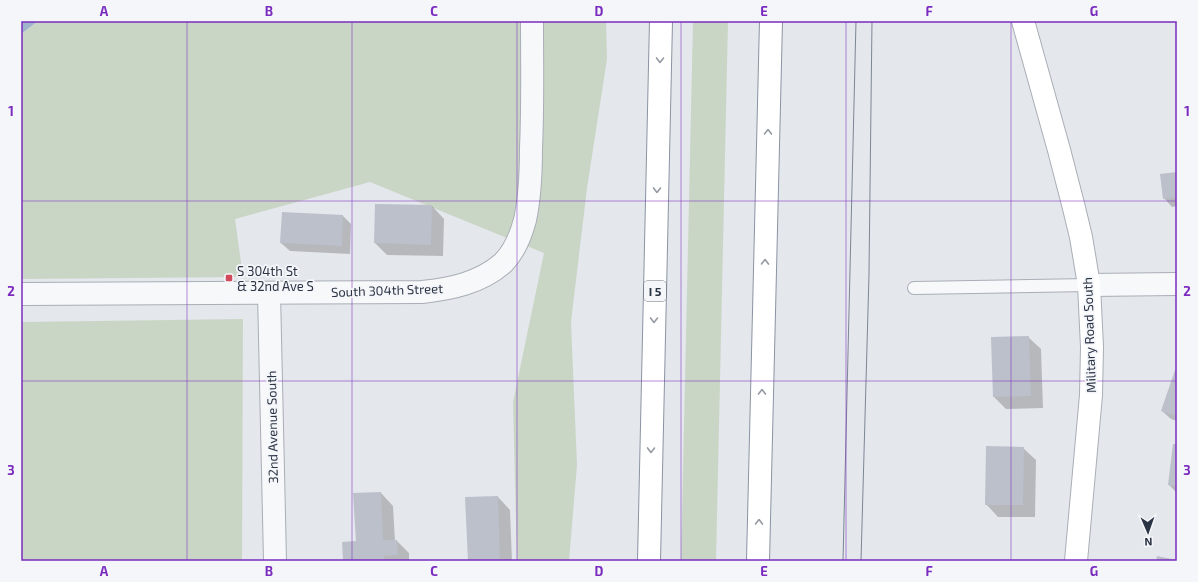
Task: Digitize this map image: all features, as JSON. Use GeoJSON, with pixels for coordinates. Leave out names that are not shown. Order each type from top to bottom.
{"type":"FeatureCollection","features":[{"type":"Feature","properties":{"kind":"main road","name":"I 5"},"geometry":{"type":"LineString","coordinates":[[649,561],[661,21]]}},
{"type":"Feature","properties":{"kind":"main road"},"geometry":{"type":"LineString","coordinates":[[758,561],[770,21]]}},
{"type":"Feature","properties":{"kind":"main road","name":"Military Road South"},"geometry":{"type":"LineString","coordinates":[[1023,21],[1070,191],[1081,237],[1089,285],[1092,347],[1091,394],[1076,561]]}},
{"type":"Feature","properties":{"kind":"street","name":"South 304th Street"},"geometry":{"type":"LineString","coordinates":[[21,294],[422,292],[445,289],[470,282],[488,274],[503,262],[512,250],[525,222],[530,184],[532,121],[532,21]]}},
{"type":"Feature","properties":{"kind":"street"},"geometry":{"type":"LineString","coordinates":[[1089,285],[1177,284]]}},
{"type":"Feature","properties":{"kind":"street","name":"32nd Avenue South"},"geometry":{"type":"LineString","coordinates":[[269,293],[275,561]]}},
{"type":"Feature","properties":{"kind":"lane"},"geometry":{"type":"LineString","coordinates":[[914,288],[1089,285]]}},
{"type":"Feature","properties":{"kind":"green space"},"geometry":{"type":"Polygon","coordinates":[[[38,21],[606,21],[607,59],[587,188],[571,322],[577,465],[569,561],[517,561],[513,402],[544,253],[370,182],[235,219],[243,277],[21,279],[21,34],[38,21]]]}},
{"type":"Feature","properties":{"kind":"green space"},"geometry":{"type":"Polygon","coordinates":[[[693,21],[728,21],[716,561],[681,561],[693,21]]]}},
{"type":"Feature","properties":{"kind":"green space"},"geometry":{"type":"Polygon","coordinates":[[[243,319],[242,561],[21,561],[21,322],[243,319]]]}},
{"type":"Feature","properties":{"kind":"water"},"geometry":{"type":"Polygon","coordinates":[[[21,21],[38,21],[21,34],[21,21]]]}},
{"type":"Feature","properties":{"kind":"building"},"geometry":{"type":"Polygon","coordinates":[[[1177,172],[1177,197],[1163,199],[1160,174],[1177,172]]]}},
{"type":"Feature","properties":{"kind":"building"},"geometry":{"type":"Polygon","coordinates":[[[375,204],[432,205],[431,245],[374,243],[375,204]]]}},
{"type":"Feature","properties":{"kind":"building"},"geometry":{"type":"Polygon","coordinates":[[[282,212],[343,215],[342,246],[280,243],[282,212]]]}},
{"type":"Feature","properties":{"kind":"building"},"geometry":{"type":"Polygon","coordinates":[[[1029,336],[1031,396],[993,397],[991,337],[1029,336]]]}},
{"type":"Feature","properties":{"kind":"building"},"geometry":{"type":"Polygon","coordinates":[[[1175,370],[1177,371],[1177,416],[1161,411],[1175,370]]]}},
{"type":"Feature","properties":{"kind":"building"},"geometry":{"type":"Polygon","coordinates":[[[1173,444],[1177,444],[1177,486],[1168,485],[1173,444]]]}},
{"type":"Feature","properties":{"kind":"building"},"geometry":{"type":"Polygon","coordinates":[[[986,446],[1024,447],[1023,505],[985,505],[986,446]]]}},
{"type":"Feature","properties":{"kind":"building"},"geometry":{"type":"Polygon","coordinates":[[[381,492],[383,540],[397,540],[398,555],[384,556],[384,561],[343,561],[342,542],[356,541],[353,493],[381,492]]]}},
{"type":"Feature","properties":{"kind":"building"},"geometry":{"type":"Polygon","coordinates":[[[498,496],[500,561],[468,561],[465,497],[498,496]]]}},
{"type":"Feature","properties":{"kind":"building"},"geometry":{"type":"Polygon","coordinates":[[[1157,556],[1177,560],[1177,561],[1156,561],[1157,556]]]}},
{"type":"Feature","properties":{"kind":"tram line"},"geometry":{"type":"LineString","coordinates":[[843,561],[856,21]]}},
{"type":"Feature","properties":{"kind":"tram line"},"geometry":{"type":"LineString","coordinates":[[861,561],[869,274],[872,21]]}},
{"type":"Feature","properties":{"kind":"place","name":"S 304th St & 32nd Ave S"},"geometry":{"type":"Point","coordinates":[229,278]}}]}
